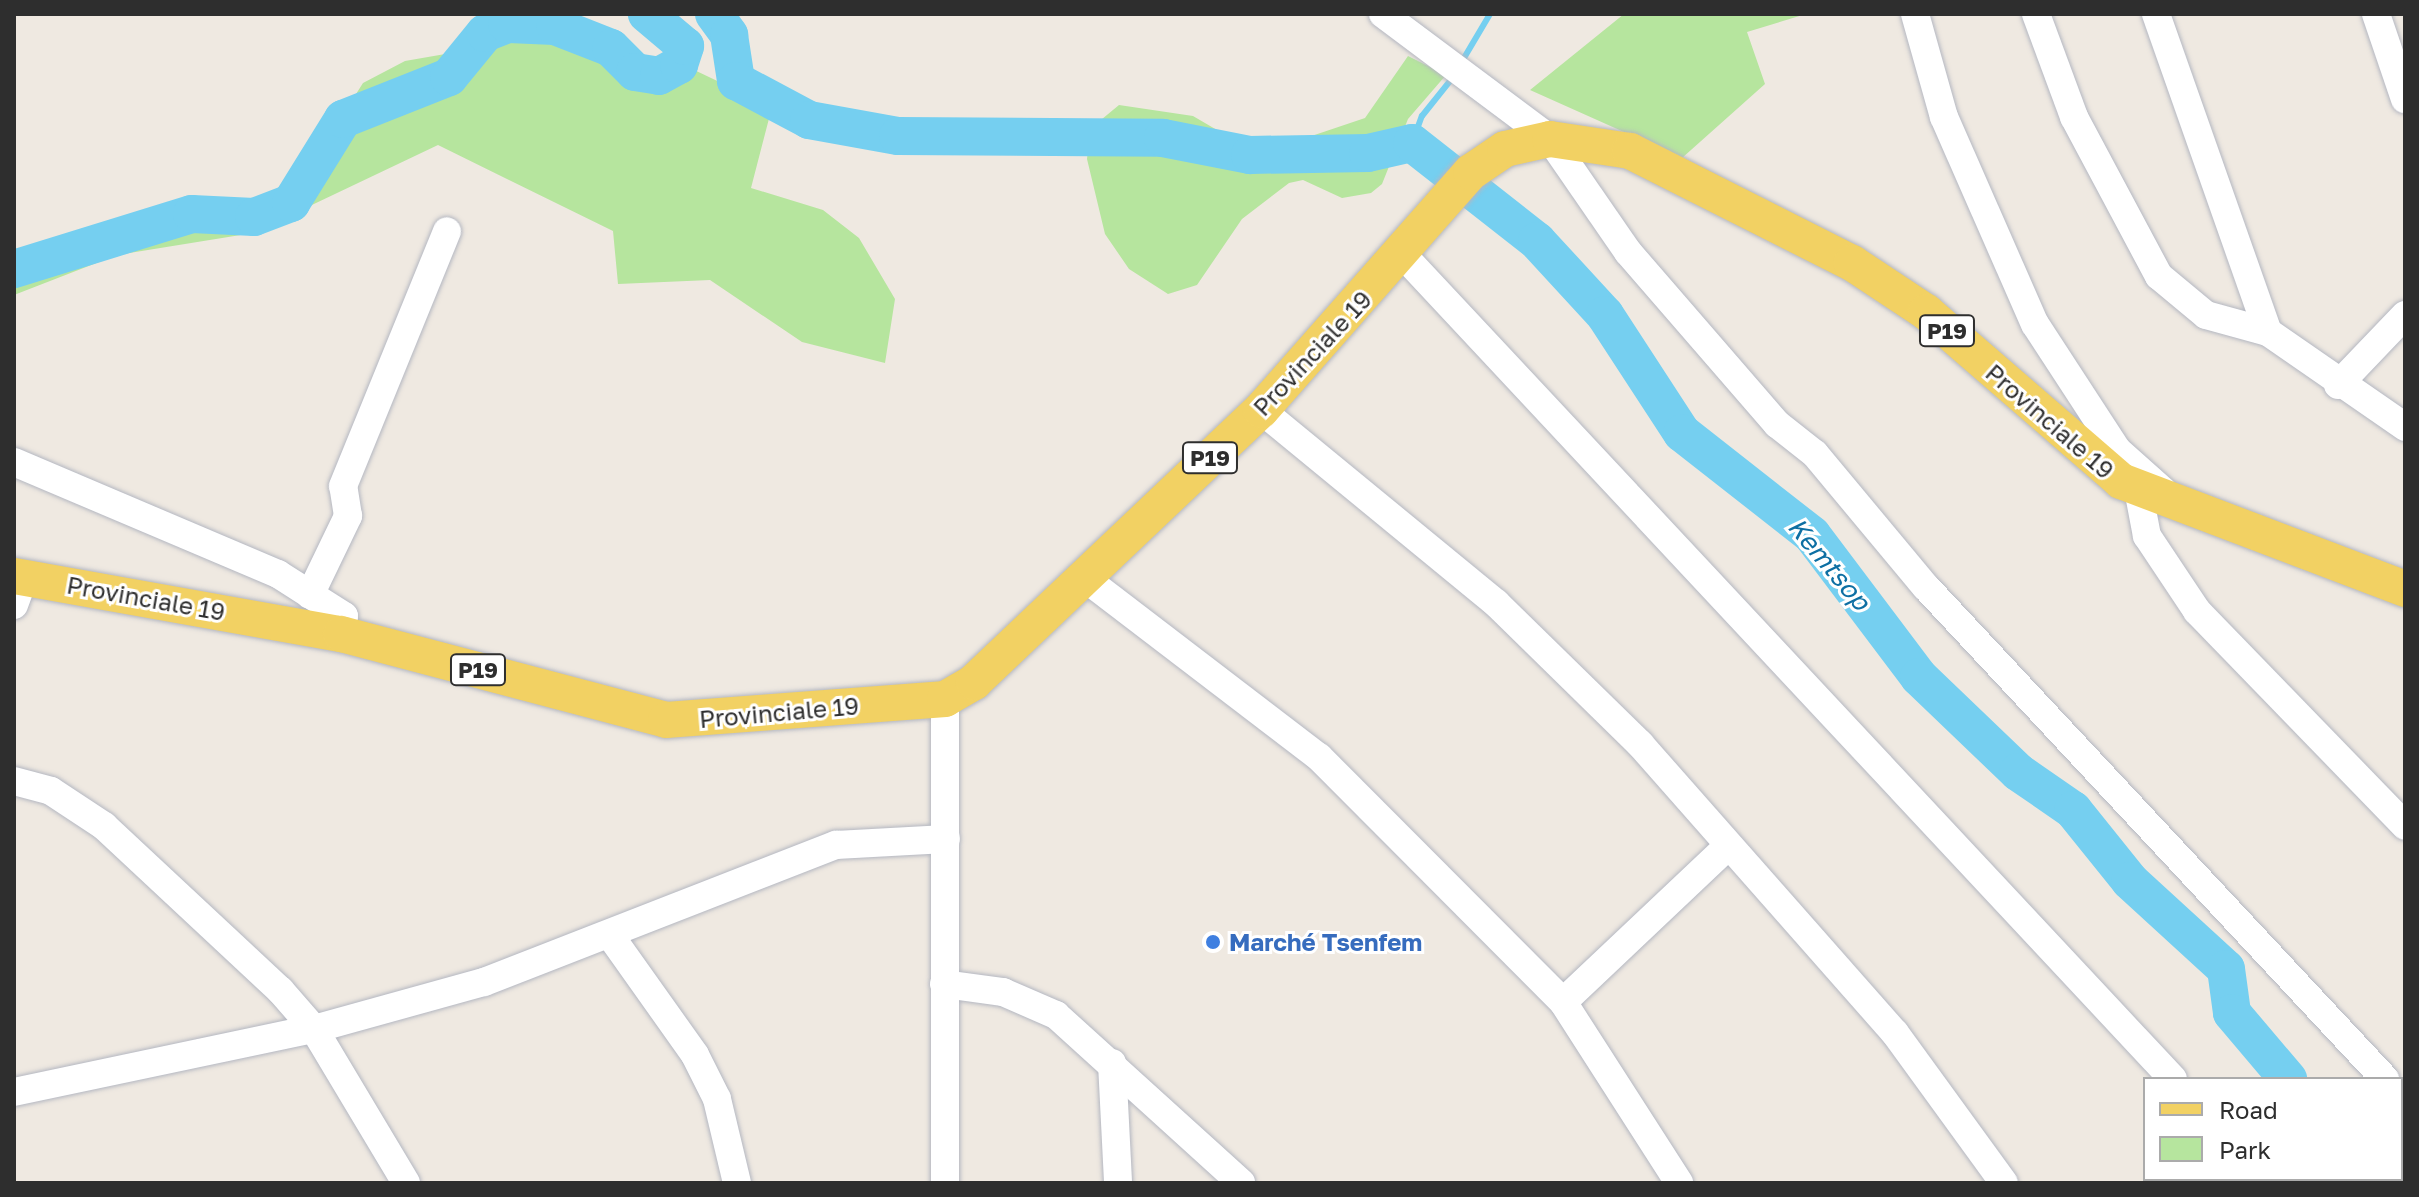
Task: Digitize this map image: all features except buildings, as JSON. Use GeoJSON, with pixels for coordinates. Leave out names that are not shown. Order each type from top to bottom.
{"type":"FeatureCollection","features":[{"type":"Feature","properties":{"kind":"main road","name":"Provinciale 19"},"geometry":{"type":"LineString","coordinates":[[17,586],[341,634],[666,720],[945,699],[974,682],[1082,576],[1261,410],[1402,254],[1461,182],[1505,149],[1550,139],[1630,151],[1852,263],[1926,312],[2091,462],[2138,489],[2185,511],[2405,589]]}},
{"type":"Feature","properties":{"kind":"street"},"geometry":{"type":"LineString","coordinates":[[1383,14],[1462,68],[1550,139],[1628,252],[1777,424],[1815,454],[1926,587],[2383,1077]]}},
{"type":"Feature","properties":{"kind":"street"},"geometry":{"type":"LineString","coordinates":[[1915,14],[1944,117],[2035,324],[2117,450],[2185,511]]}},
{"type":"Feature","properties":{"kind":"street"},"geometry":{"type":"LineString","coordinates":[[2036,14],[2074,117],[2159,276],[2206,315],[2268,332],[2338,385],[2405,427]]}},
{"type":"Feature","properties":{"kind":"street"},"geometry":{"type":"LineString","coordinates":[[2156,14],[2268,332]]}},
{"type":"Feature","properties":{"kind":"street"},"geometry":{"type":"LineString","coordinates":[[2376,14],[2405,99]]}},
{"type":"Feature","properties":{"kind":"street"},"geometry":{"type":"LineString","coordinates":[[310,595],[348,516],[343,486],[447,231]]}},
{"type":"Feature","properties":{"kind":"street"},"geometry":{"type":"LineString","coordinates":[[1402,254],[2171,1077]]}},
{"type":"Feature","properties":{"kind":"street"},"geometry":{"type":"LineString","coordinates":[[2338,385],[2405,315]]}},
{"type":"Feature","properties":{"kind":"street"},"geometry":{"type":"LineString","coordinates":[[1261,410],[1496,603],[1729,845],[1895,1033],[2004,1183]]}},
{"type":"Feature","properties":{"kind":"street"},"geometry":{"type":"LineString","coordinates":[[14,462],[278,574],[344,616],[341,634]]}},
{"type":"Feature","properties":{"kind":"street"},"geometry":{"type":"LineString","coordinates":[[2138,489],[2147,536],[2197,611],[2405,826]]}},
{"type":"Feature","properties":{"kind":"street"},"geometry":{"type":"LineString","coordinates":[[1082,576],[1319,757],[1563,1002],[1679,1183]]}},
{"type":"Feature","properties":{"kind":"street"},"geometry":{"type":"LineString","coordinates":[[945,699],[945,1183]]}},
{"type":"Feature","properties":{"kind":"street"},"geometry":{"type":"LineString","coordinates":[[14,781],[51,791],[104,826],[244,953],[314,1029],[406,1183]]}},
{"type":"Feature","properties":{"kind":"street"},"geometry":{"type":"LineString","coordinates":[[14,1092],[314,1029],[612,938],[836,845],[946,839]]}},
{"type":"Feature","properties":{"kind":"street"},"geometry":{"type":"LineString","coordinates":[[1563,1002],[1729,845]]}},
{"type":"Feature","properties":{"kind":"street"},"geometry":{"type":"LineString","coordinates":[[612,938],[695,1055],[717,1099],[737,1183]]}},
{"type":"Feature","properties":{"kind":"street"},"geometry":{"type":"LineString","coordinates":[[944,984],[1003,992],[1056,1015],[1241,1183]]}},
{"type":"Feature","properties":{"kind":"street"},"geometry":{"type":"LineString","coordinates":[[1112,1063],[1118,1183]]}},
{"type":"Feature","properties":{"kind":"green space"},"geometry":{"type":"Polygon","coordinates":[[[1624,14],[1806,14],[1747,32],[1765,84],[1682,158],[1530,90],[1624,14]]]}},
{"type":"Feature","properties":{"kind":"green space"},"geometry":{"type":"Polygon","coordinates":[[[526,40],[602,54],[635,82],[660,88],[688,67],[772,107],[751,188],[823,210],[859,238],[895,299],[885,363],[802,342],[710,280],[618,284],[613,231],[438,145],[253,233],[117,255],[14,295],[14,273],[292,195],[363,83],[405,61],[526,40]]]}},
{"type":"Feature","properties":{"kind":"green space"},"geometry":{"type":"Polygon","coordinates":[[[1408,56],[1446,75],[1408,119],[1382,184],[1371,193],[1342,198],[1303,180],[1289,183],[1242,219],[1197,285],[1168,294],[1129,269],[1105,234],[1087,159],[1090,129],[1119,105],[1193,116],[1258,154],[1365,118],[1408,56]]]}},
{"type":"Feature","properties":{"kind":"waterway"},"geometry":{"type":"LineString","coordinates":[[14,269],[192,214],[254,217],[291,203],[343,119],[449,77],[485,33],[507,24],[555,26],[611,48],[635,72],[659,76],[679,65],[685,46],[647,14]]}},
{"type":"Feature","properties":{"kind":"waterway","name":"Kemtsop"},"geometry":{"type":"LineString","coordinates":[[714,14],[729,35],[736,81],[809,120],[898,136],[1163,138],[1250,155],[1368,153],[1412,143],[1537,241],[1605,315],[1682,433],[1812,535],[1919,677],[2018,772],[2073,810],[2130,881],[2226,969],[2232,1013],[2286,1077]]}},
{"type":"Feature","properties":{"kind":"waterway","name":"Kemtsop"},"geometry":{"type":"LineString","coordinates":[[1461,63],[1490,14]]}},
{"type":"Feature","properties":{"kind":"waterway","name":"Kemtsop"},"geometry":{"type":"LineString","coordinates":[[1412,143],[1422,116],[1454,76]]}},
{"type":"Feature","properties":{"kind":"place","name":"Marché Tsenfem"},"geometry":{"type":"Point","coordinates":[1213,942]}}]}
